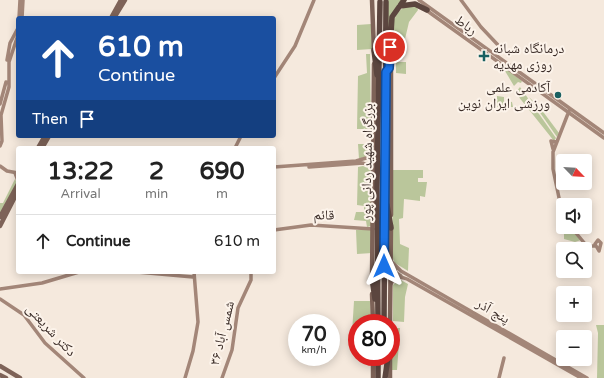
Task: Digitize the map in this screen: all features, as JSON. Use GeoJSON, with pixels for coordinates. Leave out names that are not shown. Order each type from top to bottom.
{"type":"FeatureCollection","features":[{"type":"Feature","properties":{"kind":"highway"},"geometry":{"type":"LineString","coordinates":[[386,72],[389,68],[392,17],[394,12],[404,0]]}},
{"type":"Feature","properties":{"kind":"highway","name":"بزرگراه شهید ردانی پور"},"geometry":{"type":"LineString","coordinates":[[378,314],[377,187],[383,2],[386,72],[384,314]]}},
{"type":"Feature","properties":{"kind":"highway"},"geometry":{"type":"LineString","coordinates":[[400,6],[415,4],[427,10]]}},
{"type":"Feature","properties":{"kind":"highway"},"geometry":{"type":"LineString","coordinates":[[374,50],[380,97]]}},
{"type":"Feature","properties":{"kind":"highway"},"geometry":{"type":"LineString","coordinates":[[384,183],[390,228]]}},
{"type":"Feature","properties":{"kind":"highway"},"geometry":{"type":"LineString","coordinates":[[372,278],[377,314]]}},
{"type":"Feature","properties":{"kind":"highway"},"geometry":{"type":"LineString","coordinates":[[378,366],[378,378]]}},
{"type":"Feature","properties":{"kind":"highway"},"geometry":{"type":"LineString","coordinates":[[384,366],[385,378]]}},
{"type":"Feature","properties":{"kind":"highway"},"geometry":{"type":"LineString","coordinates":[[385,378],[387,366]]}},
{"type":"Feature","properties":{"kind":"main road"},"geometry":{"type":"LineString","coordinates":[[112,16],[121,0]]}},
{"type":"Feature","properties":{"kind":"main road"},"geometry":{"type":"LineString","coordinates":[[115,16],[125,0]]}},
{"type":"Feature","properties":{"kind":"main road"},"geometry":{"type":"LineString","coordinates":[[372,0],[374,50],[373,314]]}},
{"type":"Feature","properties":{"kind":"main road"},"geometry":{"type":"LineString","coordinates":[[390,314],[391,36]]}},
{"type":"Feature","properties":{"kind":"main road"},"geometry":{"type":"LineString","coordinates":[[1,220],[16,187]]}},
{"type":"Feature","properties":{"kind":"main road"},"geometry":{"type":"LineString","coordinates":[[1,220],[16,195]]}},
{"type":"Feature","properties":{"kind":"main road"},"geometry":{"type":"LineString","coordinates":[[0,366],[20,378]]}},
{"type":"Feature","properties":{"kind":"main road"},"geometry":{"type":"LineString","coordinates":[[373,366],[373,378]]}},
{"type":"Feature","properties":{"kind":"main road"},"geometry":{"type":"LineString","coordinates":[[389,366],[390,378]]}},
{"type":"Feature","properties":{"kind":"main road"},"geometry":{"type":"LineString","coordinates":[[0,375],[6,378]]}},
{"type":"Feature","properties":{"kind":"street"},"geometry":{"type":"LineString","coordinates":[[19,16],[21,0]]}},
{"type":"Feature","properties":{"kind":"street"},"geometry":{"type":"LineString","coordinates":[[21,0],[22,16]]}},
{"type":"Feature","properties":{"kind":"street"},"geometry":{"type":"LineString","coordinates":[[276,75],[295,46],[314,0]]}},
{"type":"Feature","properties":{"kind":"street","name":"رباط"},"geometry":{"type":"LineString","coordinates":[[412,0],[494,54],[604,138]]}},
{"type":"Feature","properties":{"kind":"street","name":"رباط"},"geometry":{"type":"LineString","coordinates":[[419,0],[568,110],[604,133]]}},
{"type":"Feature","properties":{"kind":"street"},"geometry":{"type":"LineString","coordinates":[[461,0],[481,27],[498,45],[498,50],[494,54]]}},
{"type":"Feature","properties":{"kind":"street"},"geometry":{"type":"LineString","coordinates":[[0,104],[6,85],[6,68],[10,43],[16,32]]}},
{"type":"Feature","properties":{"kind":"street"},"geometry":{"type":"LineString","coordinates":[[0,146],[2,141],[1,115],[9,86],[9,62],[16,41]]}},
{"type":"Feature","properties":{"kind":"street"},"geometry":{"type":"LineString","coordinates":[[559,198],[553,169],[553,149],[567,116],[568,110]]}},
{"type":"Feature","properties":{"kind":"street"},"geometry":{"type":"LineString","coordinates":[[567,116],[572,115]]}},
{"type":"Feature","properties":{"kind":"street"},"geometry":{"type":"LineString","coordinates":[[0,135],[0,146]]}},
{"type":"Feature","properties":{"kind":"street"},"geometry":{"type":"LineString","coordinates":[[276,168],[356,161],[373,156]]}},
{"type":"Feature","properties":{"kind":"street"},"geometry":{"type":"LineString","coordinates":[[276,168],[363,163],[373,167]]}},
{"type":"Feature","properties":{"kind":"street"},"geometry":{"type":"LineString","coordinates":[[0,166],[16,173]]}},
{"type":"Feature","properties":{"kind":"street","name":"قائم"},"geometry":{"type":"LineString","coordinates":[[276,230],[311,225],[373,229]]}},
{"type":"Feature","properties":{"kind":"street"},"geometry":{"type":"LineString","coordinates":[[577,234],[586,245],[595,246]]}},
{"type":"Feature","properties":{"kind":"street","name":"پنج آذر"},"geometry":{"type":"LineString","coordinates":[[390,260],[396,268],[581,378]]}},
{"type":"Feature","properties":{"kind":"street"},"geometry":{"type":"LineString","coordinates":[[396,268],[396,272],[401,276]]}},
{"type":"Feature","properties":{"kind":"street"},"geometry":{"type":"LineString","coordinates":[[0,290],[42,283],[71,274]]}},
{"type":"Feature","properties":{"kind":"street"},"geometry":{"type":"LineString","coordinates":[[185,378],[193,351],[198,322],[193,274]]}},
{"type":"Feature","properties":{"kind":"street","name":"شمس آباد ۳۶"},"geometry":{"type":"LineString","coordinates":[[222,378],[232,350],[238,308],[251,280],[251,274]]}},
{"type":"Feature","properties":{"kind":"street"},"geometry":{"type":"LineString","coordinates":[[390,285],[393,279],[401,276]]}},
{"type":"Feature","properties":{"kind":"street","name":"پنج آذر"},"geometry":{"type":"LineString","coordinates":[[401,276],[515,338]]}},
{"type":"Feature","properties":{"kind":"street","name":"دکتر شریعتی"},"geometry":{"type":"LineString","coordinates":[[0,299],[24,315],[45,343],[84,378]]}},
{"type":"Feature","properties":{"kind":"street","name":"پنج آذر"},"geometry":{"type":"LineString","coordinates":[[521,342],[587,378]]}},
{"type":"Feature","properties":{"kind":"street"},"geometry":{"type":"LineString","coordinates":[[499,378],[504,358]]}},
{"type":"Feature","properties":{"kind":"green space"},"geometry":{"type":"Polygon","coordinates":[[[386,0],[402,0],[397,7],[389,48],[386,0]]]}},
{"type":"Feature","properties":{"kind":"green space"},"geometry":{"type":"Polygon","coordinates":[[[407,6],[417,7],[418,10],[409,22],[405,39],[400,44],[397,44],[394,42],[394,21],[398,12],[407,6]]]}},
{"type":"Feature","properties":{"kind":"green space"},"geometry":{"type":"Polygon","coordinates":[[[371,24],[372,49],[357,50],[357,25],[371,24]]]}},
{"type":"Feature","properties":{"kind":"green space"},"geometry":{"type":"Polygon","coordinates":[[[366,54],[370,54],[371,129],[357,129],[358,76],[367,73],[366,54]]]}},
{"type":"Feature","properties":{"kind":"green space"},"geometry":{"type":"Polygon","coordinates":[[[396,62],[406,62],[406,74],[396,73],[396,62]]]}},
{"type":"Feature","properties":{"kind":"green space"},"geometry":{"type":"Polygon","coordinates":[[[502,66],[522,81],[521,83],[518,82],[514,86],[502,66]]]}},
{"type":"Feature","properties":{"kind":"green space"},"geometry":{"type":"Polygon","coordinates":[[[520,87],[556,138],[554,141],[518,96],[516,92],[520,87]]]}},
{"type":"Feature","properties":{"kind":"green space"},"geometry":{"type":"Polygon","coordinates":[[[497,96],[504,97],[504,101],[512,102],[513,107],[497,107],[497,96]]]}},
{"type":"Feature","properties":{"kind":"green space"},"geometry":{"type":"Polygon","coordinates":[[[529,97],[541,109],[559,133],[557,137],[529,97]]]}},
{"type":"Feature","properties":{"kind":"green space"},"geometry":{"type":"Polygon","coordinates":[[[358,144],[371,144],[370,155],[359,159],[358,144]]]}},
{"type":"Feature","properties":{"kind":"green space"},"geometry":{"type":"Polygon","coordinates":[[[363,166],[371,169],[371,226],[367,227],[366,221],[354,220],[356,212],[364,212],[364,206],[357,205],[358,167],[363,166]]]}},
{"type":"Feature","properties":{"kind":"green space"},"geometry":{"type":"Polygon","coordinates":[[[393,170],[423,170],[423,178],[418,178],[418,182],[427,182],[425,197],[420,196],[420,201],[404,199],[403,218],[399,219],[400,244],[409,248],[408,271],[395,263],[392,257],[393,170]]]}},
{"type":"Feature","properties":{"kind":"green space"},"geometry":{"type":"Polygon","coordinates":[[[15,179],[16,185],[0,214],[0,203],[3,203],[15,179]]]}},
{"type":"Feature","properties":{"kind":"green space"},"geometry":{"type":"Polygon","coordinates":[[[356,230],[372,230],[372,253],[357,254],[356,230]]]}},
{"type":"Feature","properties":{"kind":"green space"},"geometry":{"type":"Polygon","coordinates":[[[564,234],[575,234],[581,240],[575,242],[564,239],[564,234]]]}},
{"type":"Feature","properties":{"kind":"green space"},"geometry":{"type":"Polygon","coordinates":[[[399,279],[408,284],[405,297],[404,322],[400,322],[400,314],[393,314],[393,285],[399,279]]]}},
{"type":"Feature","properties":{"kind":"green space"},"geometry":{"type":"Polygon","coordinates":[[[354,301],[370,301],[371,314],[353,314],[354,301]]]}},
{"type":"Feature","properties":{"kind":"green space"},"geometry":{"type":"Polygon","coordinates":[[[596,325],[604,325],[604,378],[597,378],[598,333],[596,325]]]}},
{"type":"Feature","properties":{"kind":"green space"},"geometry":{"type":"Polygon","coordinates":[[[391,366],[397,366],[397,370],[391,370],[391,366]]]}},
{"type":"Feature","properties":{"kind":"place","name":"درمانگاه شبانه روزی مهدیه"},"geometry":{"type":"Point","coordinates":[484,56]}},
{"type":"Feature","properties":{"kind":"place","name":"آکادمی علمی ورزشی ایران نوین"},"geometry":{"type":"Point","coordinates":[558,95]}},
{"type":"Feature","properties":{"kind":"route"},"geometry":{"type":"LineString","coordinates":[[384,266],[386,72],[389,68],[390,47]]}}]}
